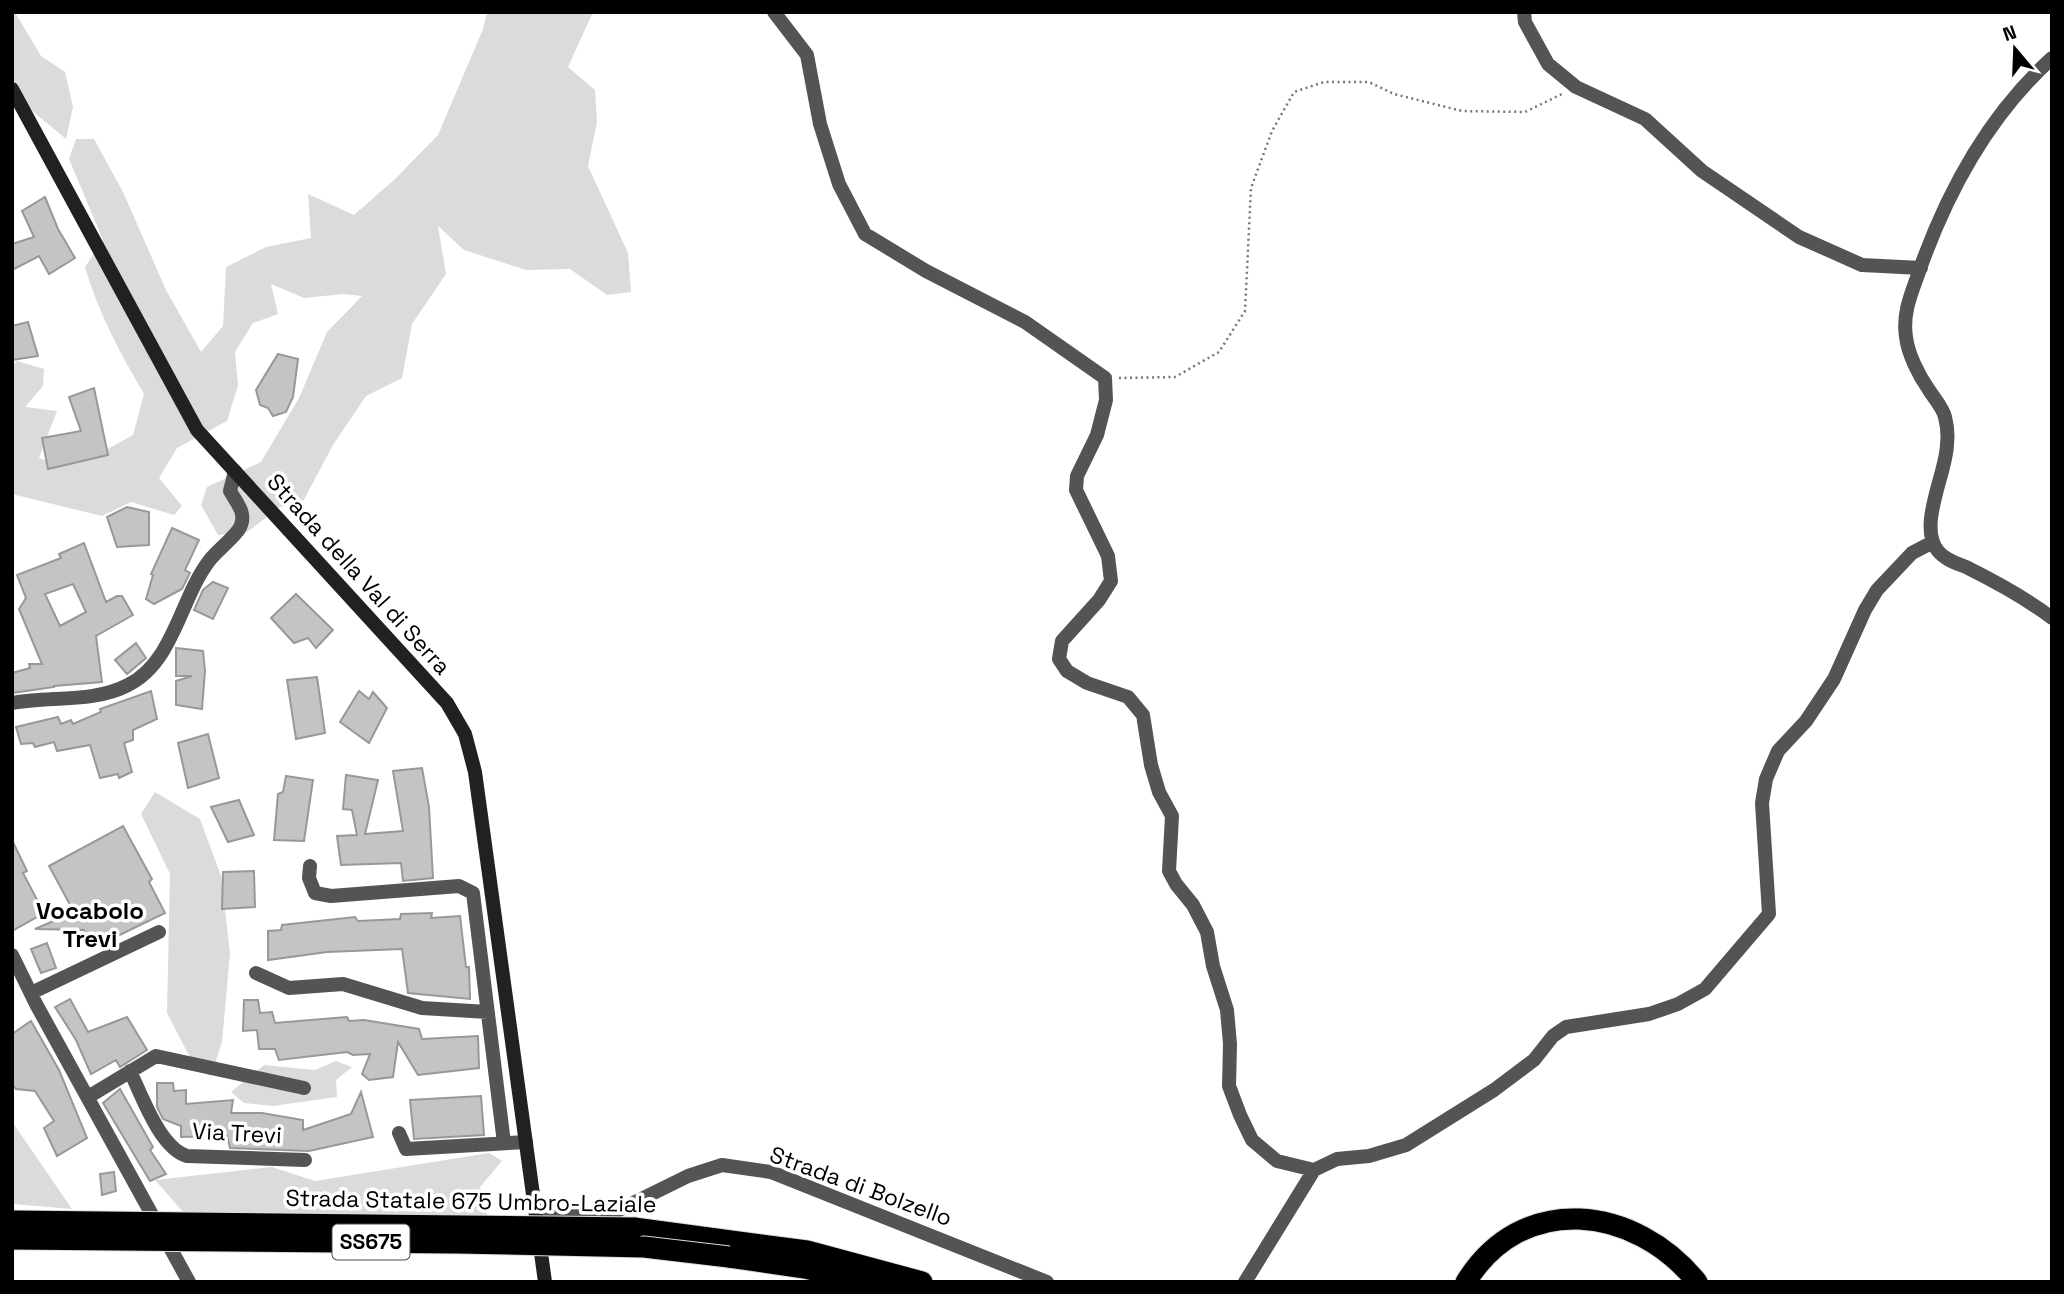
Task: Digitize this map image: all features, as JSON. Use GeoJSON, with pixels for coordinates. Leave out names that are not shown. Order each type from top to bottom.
{"type":"FeatureCollection","features":[{"type":"Feature","properties":{"kind":"highway"},"geometry":{"type":"LineString","coordinates":[[1466,1282],[1494,1246],[1528,1226],[1568,1217],[1613,1223],[1656,1245],[1697,1282]]}},
{"type":"Feature","properties":{"kind":"highway","name":"Strada Statale 675 Umbro-Laziale"},"geometry":{"type":"LineString","coordinates":[[12,1221],[634,1228],[729,1248],[864,1282]]}},
{"type":"Feature","properties":{"kind":"highway","name":"Strada Statale 675 Umbro-Laziale"},"geometry":{"type":"LineString","coordinates":[[12,1239],[458,1243],[807,1251],[922,1282]]}},
{"type":"Feature","properties":{"kind":"highway"},"geometry":{"type":"LineString","coordinates":[[1656,1245],[1681,1282]]}},
{"type":"Feature","properties":{"kind":"street"},"geometry":{"type":"LineString","coordinates":[[775,12],[807,55],[820,124],[839,184],[864,234],[926,271],[1025,322],[1105,378],[1106,400],[1097,435],[1077,476],[1076,490],[1108,556],[1111,580],[1099,600],[1062,641],[1059,659],[1067,671],[1087,683],[1128,697],[1143,715],[1150,765],[1159,792],[1172,816],[1170,871],[1176,884],[1194,905],[1207,932],[1213,966],[1227,1010],[1230,1044],[1229,1086],[1252,1140],[1277,1161],[1314,1170]]}},
{"type":"Feature","properties":{"kind":"street"},"geometry":{"type":"LineString","coordinates":[[1524,12],[1525,22],[1548,64],[1576,87],[1645,119],[1702,171],[1799,237],[1862,265],[1921,268]]}},
{"type":"Feature","properties":{"kind":"street"},"geometry":{"type":"LineString","coordinates":[[2052,58],[2038,70],[1990,126],[1945,206],[1904,314],[1906,340],[1923,381],[1945,415],[1948,445],[1932,514],[1933,542],[1939,553],[1952,562],[1969,568],[2040,608],[2052,618]]}},
{"type":"Feature","properties":{"kind":"street","name":"Strada della Val di Serra"},"geometry":{"type":"LineString","coordinates":[[12,89],[197,430],[447,703],[465,734],[475,772],[544,1282]]}},
{"type":"Feature","properties":{"kind":"street"},"geometry":{"type":"LineString","coordinates":[[12,703],[111,694],[132,683],[154,666],[194,585],[209,561],[241,527],[243,513],[230,491],[235,471]]}},
{"type":"Feature","properties":{"kind":"street"},"geometry":{"type":"LineString","coordinates":[[1245,1282],[1314,1170],[1337,1159],[1369,1156],[1406,1145],[1494,1090],[1534,1060],[1553,1036],[1566,1027],[1649,1014],[1678,1004],[1705,989],[1769,914],[1762,803],[1766,779],[1778,751],[1806,721],[1834,679],[1865,610],[1877,590],[1912,553],[1933,542]]}},
{"type":"Feature","properties":{"kind":"street"},"geometry":{"type":"LineString","coordinates":[[310,866],[309,878],[315,893],[331,896],[458,886],[473,894],[504,1143]]}},
{"type":"Feature","properties":{"kind":"street"},"geometry":{"type":"LineString","coordinates":[[31,993],[159,932]]}},
{"type":"Feature","properties":{"kind":"street"},"geometry":{"type":"LineString","coordinates":[[12,955],[189,1282]]}},
{"type":"Feature","properties":{"kind":"street"},"geometry":{"type":"LineString","coordinates":[[257,973],[289,988],[343,984],[422,1008],[488,1012]]}},
{"type":"Feature","properties":{"kind":"street"},"geometry":{"type":"LineString","coordinates":[[88,1097],[156,1056],[304,1088]]}},
{"type":"Feature","properties":{"kind":"street","name":"Via Trevi"},"geometry":{"type":"LineString","coordinates":[[130,1071],[157,1125],[177,1153],[206,1157],[305,1160]]}},
{"type":"Feature","properties":{"kind":"street"},"geometry":{"type":"LineString","coordinates":[[399,1133],[406,1149],[526,1142]]}},
{"type":"Feature","properties":{"kind":"street","name":"Strada di Bolzello"},"geometry":{"type":"LineString","coordinates":[[536,1217],[617,1211],[688,1176],[722,1165],[771,1172],[1047,1282]]}},
{"type":"Feature","properties":{"kind":"path"},"geometry":{"type":"LineString","coordinates":[[1105,378],[1175,377],[1219,352],[1245,310],[1251,188],[1272,131],[1294,92],[1324,82],[1369,82],[1394,94],[1462,111],[1525,112],[1576,87]]}},
{"type":"Feature","properties":{"kind":"shaded area"},"geometry":{"type":"Polygon","coordinates":[[[12,12],[16,14],[41,56],[65,72],[73,107],[66,139],[12,94],[12,12]]]}},
{"type":"Feature","properties":{"kind":"shaded area"},"geometry":{"type":"Polygon","coordinates":[[[487,12],[593,12],[568,67],[595,90],[597,122],[588,166],[628,253],[631,292],[607,295],[570,269],[526,270],[464,250],[438,226],[446,274],[412,324],[402,378],[366,396],[333,445],[300,507],[280,507],[247,532],[218,535],[201,505],[207,487],[261,462],[299,398],[327,332],[362,296],[343,294],[304,298],[271,284],[278,314],[253,323],[235,352],[238,385],[227,421],[177,448],[159,478],[182,506],[174,515],[131,502],[102,516],[12,494],[12,366],[17,361],[44,369],[43,386],[25,407],[57,411],[39,458],[64,466],[106,450],[133,435],[144,394],[110,332],[85,267],[103,240],[69,159],[76,139],[94,139],[123,192],[166,290],[201,352],[223,326],[226,267],[266,247],[311,238],[308,194],[354,215],[395,179],[438,135],[483,29],[487,12]]]}},
{"type":"Feature","properties":{"kind":"shaded area"},"geometry":{"type":"Polygon","coordinates":[[[155,792],[200,819],[221,876],[230,953],[222,1042],[211,1076],[196,1069],[167,1013],[170,874],[141,814],[155,792]]]}},
{"type":"Feature","properties":{"kind":"shaded area"},"geometry":{"type":"Polygon","coordinates":[[[336,1061],[352,1067],[336,1080],[337,1097],[273,1106],[244,1103],[231,1092],[264,1065],[315,1070],[336,1061]]]}},
{"type":"Feature","properties":{"kind":"shaded area"},"geometry":{"type":"Polygon","coordinates":[[[13,1123],[72,1209],[12,1204],[13,1123]]]}},
{"type":"Feature","properties":{"kind":"shaded area"},"geometry":{"type":"Polygon","coordinates":[[[489,1153],[502,1161],[480,1187],[488,1219],[184,1213],[155,1180],[272,1167],[315,1181],[489,1153]]]}},
{"type":"Feature","properties":{"kind":"building"},"geometry":{"type":"Polygon","coordinates":[[[45,197],[58,229],[75,258],[49,274],[39,256],[12,270],[12,244],[34,237],[22,211],[45,197]]]}},
{"type":"Feature","properties":{"kind":"building"},"geometry":{"type":"Polygon","coordinates":[[[28,322],[38,356],[12,360],[12,326],[28,322]]]}},
{"type":"Feature","properties":{"kind":"building"},"geometry":{"type":"Polygon","coordinates":[[[278,354],[298,359],[293,397],[286,412],[273,416],[268,408],[260,405],[256,390],[278,354]]]}},
{"type":"Feature","properties":{"kind":"building"},"geometry":{"type":"Polygon","coordinates":[[[94,388],[108,455],[48,469],[42,438],[81,431],[69,397],[94,388]]]}},
{"type":"Feature","properties":{"kind":"building"},"geometry":{"type":"Polygon","coordinates":[[[127,507],[149,512],[149,545],[117,547],[107,517],[127,507]]]}},
{"type":"Feature","properties":{"kind":"building"},"geometry":{"type":"Polygon","coordinates":[[[172,528],[199,540],[185,570],[190,573],[182,589],[154,604],[146,599],[153,575],[151,574],[172,528]]]}},
{"type":"Feature","properties":{"kind":"building"},"geometry":{"type":"Polygon","coordinates":[[[84,543],[106,602],[122,596],[133,615],[96,636],[102,682],[12,693],[12,673],[30,668],[29,664],[42,664],[19,609],[26,598],[17,575],[61,558],[59,554],[84,543]],[[73,584],[45,594],[60,626],[86,612],[73,584]]]}},
{"type":"Feature","properties":{"kind":"building"},"geometry":{"type":"Polygon","coordinates":[[[213,582],[228,588],[213,619],[194,610],[203,590],[213,582]]]}},
{"type":"Feature","properties":{"kind":"building"},"geometry":{"type":"Polygon","coordinates":[[[296,594],[333,630],[316,648],[308,638],[294,643],[271,618],[296,594]]]}},
{"type":"Feature","properties":{"kind":"building"},"geometry":{"type":"Polygon","coordinates":[[[136,643],[146,658],[127,674],[115,660],[136,643]]]}},
{"type":"Feature","properties":{"kind":"building"},"geometry":{"type":"Polygon","coordinates":[[[176,648],[203,651],[205,671],[202,709],[176,705],[176,681],[192,676],[176,676],[176,648]]]}},
{"type":"Feature","properties":{"kind":"building"},"geometry":{"type":"Polygon","coordinates":[[[317,677],[325,733],[296,739],[287,680],[317,677]]]}},
{"type":"Feature","properties":{"kind":"building"},"geometry":{"type":"Polygon","coordinates":[[[151,691],[157,719],[133,730],[133,740],[124,743],[132,772],[119,778],[118,774],[100,778],[90,745],[57,751],[54,742],[35,747],[33,743],[21,744],[16,727],[58,717],[61,724],[71,720],[73,724],[101,712],[100,709],[151,691]]]}},
{"type":"Feature","properties":{"kind":"building"},"geometry":{"type":"Polygon","coordinates":[[[359,691],[369,699],[373,692],[387,708],[369,743],[340,722],[359,691]]]}},
{"type":"Feature","properties":{"kind":"building"},"geometry":{"type":"Polygon","coordinates":[[[208,734],[219,778],[188,788],[178,743],[208,734]]]}},
{"type":"Feature","properties":{"kind":"building"},"geometry":{"type":"Polygon","coordinates":[[[422,768],[429,807],[433,878],[403,881],[401,863],[341,865],[337,836],[357,835],[352,810],[343,809],[346,775],[378,780],[365,834],[403,831],[393,771],[422,768]]]}},
{"type":"Feature","properties":{"kind":"building"},"geometry":{"type":"Polygon","coordinates":[[[286,776],[313,780],[304,841],[274,840],[278,794],[283,792],[286,776]]]}},
{"type":"Feature","properties":{"kind":"building"},"geometry":{"type":"Polygon","coordinates":[[[239,800],[254,835],[228,842],[211,807],[239,800]]]}},
{"type":"Feature","properties":{"kind":"building"},"geometry":{"type":"Polygon","coordinates":[[[123,826],[152,879],[149,882],[165,913],[93,948],[84,930],[35,929],[74,912],[49,866],[123,826]]]}},
{"type":"Feature","properties":{"kind":"building"},"geometry":{"type":"Polygon","coordinates":[[[12,840],[27,871],[23,873],[44,913],[12,931],[12,840]]]}},
{"type":"Feature","properties":{"kind":"building"},"geometry":{"type":"Polygon","coordinates":[[[254,871],[255,907],[222,909],[223,872],[254,871]]]}},
{"type":"Feature","properties":{"kind":"building"},"geometry":{"type":"Polygon","coordinates":[[[432,913],[431,918],[460,916],[466,967],[469,967],[470,999],[408,993],[402,949],[327,952],[268,960],[268,931],[281,930],[282,925],[355,917],[358,921],[400,919],[401,914],[432,913]]]}},
{"type":"Feature","properties":{"kind":"building"},"geometry":{"type":"Polygon","coordinates":[[[47,943],[56,968],[41,973],[31,949],[47,943]]]}},
{"type":"Feature","properties":{"kind":"building"},"geometry":{"type":"Polygon","coordinates":[[[70,999],[88,1032],[127,1017],[147,1050],[120,1067],[116,1060],[91,1074],[76,1040],[55,1007],[70,999]]]}},
{"type":"Feature","properties":{"kind":"building"},"geometry":{"type":"Polygon","coordinates":[[[244,1000],[258,1000],[260,1013],[272,1012],[275,1023],[347,1017],[349,1021],[364,1020],[419,1029],[422,1039],[478,1036],[479,1068],[418,1075],[398,1042],[393,1077],[369,1080],[362,1074],[370,1054],[353,1055],[347,1052],[279,1060],[275,1049],[259,1049],[257,1030],[243,1031],[244,1000]]]}},
{"type":"Feature","properties":{"kind":"building"},"geometry":{"type":"Polygon","coordinates":[[[31,1021],[59,1070],[87,1138],[57,1156],[44,1128],[54,1121],[35,1091],[16,1089],[12,1084],[12,1034],[31,1021]]]}},
{"type":"Feature","properties":{"kind":"building"},"geometry":{"type":"Polygon","coordinates":[[[157,1083],[173,1083],[174,1091],[186,1090],[186,1104],[233,1100],[231,1113],[262,1113],[303,1120],[303,1130],[351,1114],[361,1092],[373,1137],[309,1151],[230,1148],[227,1136],[181,1137],[181,1126],[163,1119],[157,1107],[157,1083]]]}},
{"type":"Feature","properties":{"kind":"building"},"geometry":{"type":"Polygon","coordinates":[[[120,1089],[153,1147],[150,1150],[166,1174],[150,1181],[103,1103],[120,1089]]]}},
{"type":"Feature","properties":{"kind":"building"},"geometry":{"type":"Polygon","coordinates":[[[481,1096],[484,1135],[414,1139],[410,1100],[481,1096]]]}},
{"type":"Feature","properties":{"kind":"building"},"geometry":{"type":"Polygon","coordinates":[[[114,1172],[116,1191],[102,1195],[100,1174],[114,1172]]]}},
{"type":"Feature","properties":{"kind":"district","name":"Vocabolo Trevi"},"geometry":{"type":"Point","coordinates":[90,925]}}]}
